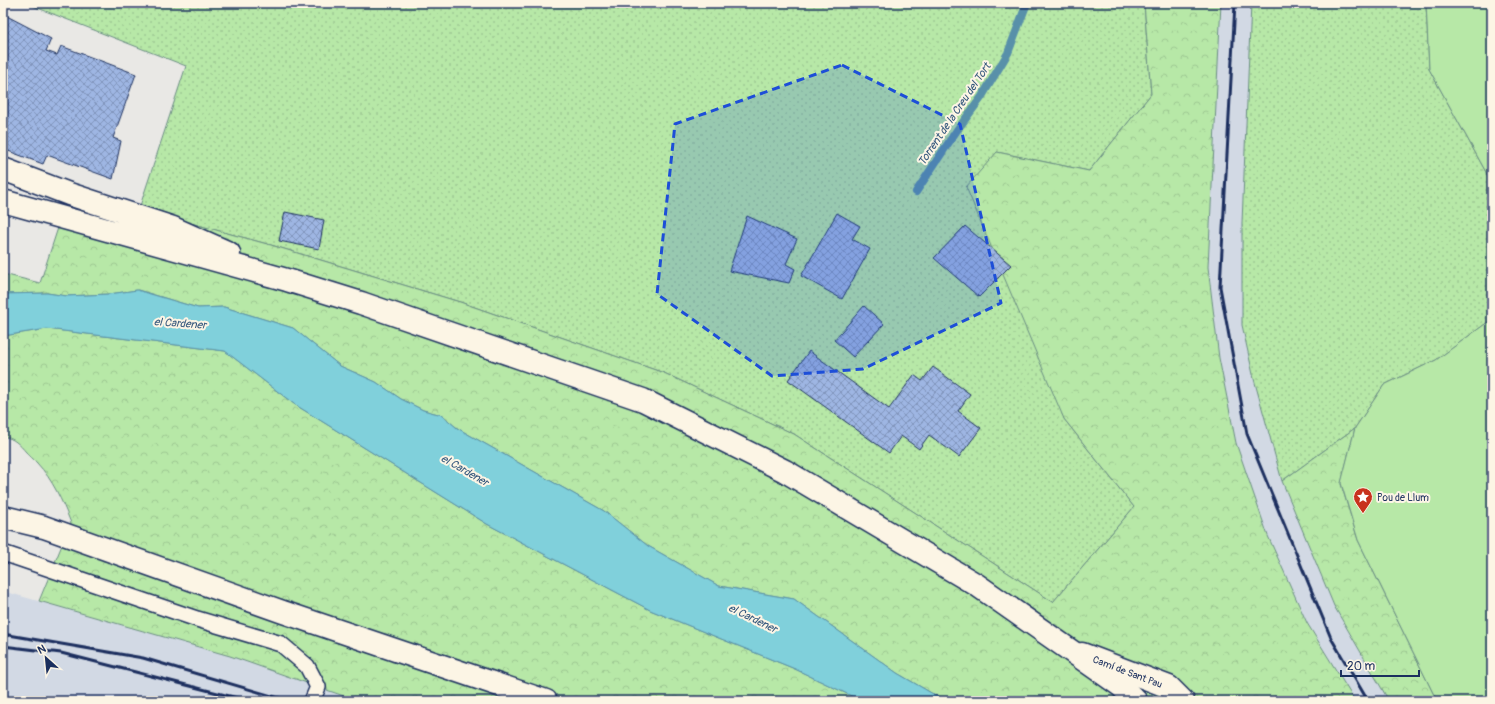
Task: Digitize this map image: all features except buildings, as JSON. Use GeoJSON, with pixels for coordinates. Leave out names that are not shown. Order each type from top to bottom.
{"type":"FeatureCollection","features":[{"type":"Feature","properties":{"kind":"main road"},"geometry":{"type":"LineString","coordinates":[[3,169],[69,194],[173,228],[287,280]]}},
{"type":"Feature","properties":{"kind":"main road"},"geometry":{"type":"LineString","coordinates":[[3,201],[287,280],[361,303],[643,400],[785,470],[977,585],[1121,686],[1136,701]]}},
{"type":"Feature","properties":{"kind":"main road"},"geometry":{"type":"LineString","coordinates":[[3,517],[44,527],[283,612],[546,701]]}},
{"type":"Feature","properties":{"kind":"main road","name":"Camí de Sant Pau"},"geometry":{"type":"LineString","coordinates":[[1068,649],[1169,687],[1183,701]]}},
{"type":"Feature","properties":{"kind":"lane"},"geometry":{"type":"LineString","coordinates":[[3,553],[197,619],[281,644],[307,666],[318,687],[312,701]]}},
{"type":"Feature","properties":{"kind":"highlighted area"},"geometry":{"type":"Polygon","coordinates":[[[842,65],[960,124],[1001,303],[863,369],[772,376],[657,294],[675,124],[842,65]]]}},
{"type":"Feature","properties":{"kind":"shaded area"},"geometry":{"type":"Polygon","coordinates":[[[1221,3],[1251,3],[1242,223],[1242,325],[1254,379],[1282,481],[1334,606],[1389,701],[1355,701],[1307,623],[1268,536],[1236,443],[1219,358],[1208,267],[1221,3]]]}},
{"type":"Feature","properties":{"kind":"shaded area"},"geometry":{"type":"Polygon","coordinates":[[[3,591],[230,656],[358,701],[3,701],[3,591]]]}},
{"type":"Feature","properties":{"kind":"green space"},"geometry":{"type":"Polygon","coordinates":[[[25,3],[1144,3],[1151,94],[1089,171],[997,152],[1064,419],[1134,507],[1053,602],[794,434],[664,373],[460,302],[271,245],[139,209],[186,66],[25,3]]]}},
{"type":"Feature","properties":{"kind":"green space"},"geometry":{"type":"Polygon","coordinates":[[[1144,3],[1221,3],[1208,267],[1219,358],[1236,443],[1268,536],[1307,623],[1355,701],[945,701],[897,673],[794,599],[719,586],[648,546],[604,511],[457,428],[442,415],[423,410],[401,399],[376,382],[340,366],[293,328],[224,307],[198,308],[138,290],[109,294],[67,296],[47,293],[3,294],[3,274],[40,283],[69,194],[139,209],[271,245],[460,302],[664,373],[794,434],[1053,602],[1134,507],[1064,419],[966,187],[997,152],[1089,171],[1151,94],[1144,3]]]}},
{"type":"Feature","properties":{"kind":"green space"},"geometry":{"type":"Polygon","coordinates":[[[1251,3],[1426,3],[1429,69],[1492,183],[1492,319],[1436,360],[1384,385],[1355,428],[1282,481],[1254,379],[1242,325],[1242,223],[1251,3]]]}},
{"type":"Feature","properties":{"kind":"green space"},"geometry":{"type":"Polygon","coordinates":[[[1426,3],[1492,3],[1492,183],[1429,69],[1426,3]]]}},
{"type":"Feature","properties":{"kind":"green space"},"geometry":{"type":"Polygon","coordinates":[[[1492,319],[1492,701],[1437,701],[1358,540],[1341,483],[1355,428],[1384,385],[1436,360],[1492,319]]]}},
{"type":"Feature","properties":{"kind":"green space"},"geometry":{"type":"Polygon","coordinates":[[[47,329],[225,351],[294,404],[487,524],[650,610],[795,669],[862,701],[358,701],[230,656],[39,601],[71,523],[57,491],[48,476],[16,442],[10,438],[3,437],[3,336],[47,329]]]}},
{"type":"Feature","properties":{"kind":"green space"},"geometry":{"type":"Polygon","coordinates":[[[1355,428],[1341,484],[1358,540],[1437,701],[1389,701],[1334,606],[1282,481],[1355,428]]]}},
{"type":"Feature","properties":{"kind":"water","name":"el Cardener"},"geometry":{"type":"Polygon","coordinates":[[[137,290],[198,308],[224,307],[293,328],[340,366],[376,382],[401,399],[423,410],[442,415],[457,428],[604,511],[648,546],[719,586],[794,599],[897,673],[945,701],[862,701],[795,669],[650,610],[487,524],[294,404],[225,351],[47,329],[3,336],[3,294],[47,293],[67,296],[109,294],[137,290]]]}},
{"type":"Feature","properties":{"kind":"waterway","name":"Torrent de la Creu del Tort"},"geometry":{"type":"LineString","coordinates":[[916,192],[957,130],[981,98],[1008,53],[1027,3]]}},
{"type":"Feature","properties":{"kind":"railway"},"geometry":{"type":"LineString","coordinates":[[1235,3],[1220,287],[1247,434],[1331,638],[1368,701]]}},
{"type":"Feature","properties":{"kind":"railway"},"geometry":{"type":"LineString","coordinates":[[3,634],[143,658],[289,701]]}},
{"type":"Feature","properties":{"kind":"railway"},"geometry":{"type":"LineString","coordinates":[[3,646],[61,653],[249,701]]}},
{"type":"Feature","properties":{"kind":"place","name":"Pou de Llum"},"geometry":{"type":"Point","coordinates":[1363,514]}}]}
